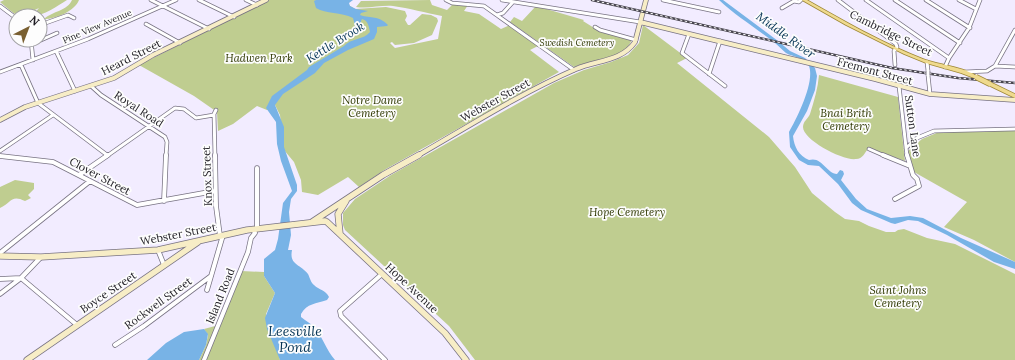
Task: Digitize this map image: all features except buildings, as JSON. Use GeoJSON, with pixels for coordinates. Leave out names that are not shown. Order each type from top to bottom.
{"type":"FeatureCollection","features":[{"type":"Feature","properties":{"kind":"main road","name":"Cambridge Street"},"geometry":{"type":"LineString","coordinates":[[804,0],[896,49],[927,62],[965,72],[1015,96]]}},
{"type":"Feature","properties":{"kind":"street"},"geometry":{"type":"LineString","coordinates":[[151,0],[209,29]]}},
{"type":"Feature","properties":{"kind":"street","name":"Pine View Avenue"},"geometry":{"type":"LineString","coordinates":[[0,72],[88,39],[176,0]]}},
{"type":"Feature","properties":{"kind":"street"},"geometry":{"type":"LineString","coordinates":[[199,0],[234,17]]}},
{"type":"Feature","properties":{"kind":"street"},"geometry":{"type":"LineString","coordinates":[[246,0],[257,5]]}},
{"type":"Feature","properties":{"kind":"street","name":"Heard Street"},"geometry":{"type":"LineString","coordinates":[[0,120],[16,111],[114,78],[153,55],[234,17],[266,0]]}},
{"type":"Feature","properties":{"kind":"street"},"geometry":{"type":"LineString","coordinates":[[446,0],[452,3],[484,6],[574,70]]}},
{"type":"Feature","properties":{"kind":"street"},"geometry":{"type":"LineString","coordinates":[[502,0],[640,22]]}},
{"type":"Feature","properties":{"kind":"street"},"geometry":{"type":"LineString","coordinates":[[595,26],[600,30],[636,40],[646,0]]}},
{"type":"Feature","properties":{"kind":"street"},"geometry":{"type":"LineString","coordinates":[[663,0],[719,12]]}},
{"type":"Feature","properties":{"kind":"street"},"geometry":{"type":"LineString","coordinates":[[782,8],[794,1],[799,2],[801,0]]}},
{"type":"Feature","properties":{"kind":"street"},"geometry":{"type":"LineString","coordinates":[[838,0],[896,44],[896,49],[894,51],[895,65]]}},
{"type":"Feature","properties":{"kind":"street"},"geometry":{"type":"LineString","coordinates":[[866,0],[949,58]]}},
{"type":"Feature","properties":{"kind":"street"},"geometry":{"type":"LineString","coordinates":[[895,0],[960,43]]}},
{"type":"Feature","properties":{"kind":"street"},"geometry":{"type":"LineString","coordinates":[[926,0],[970,28]]}},
{"type":"Feature","properties":{"kind":"street"},"geometry":{"type":"LineString","coordinates":[[959,0],[976,9]]}},
{"type":"Feature","properties":{"kind":"street"},"geometry":{"type":"LineString","coordinates":[[945,67],[949,58],[970,28],[980,0]]}},
{"type":"Feature","properties":{"kind":"street"},"geometry":{"type":"LineString","coordinates":[[497,15],[503,13],[513,2]]}},
{"type":"Feature","properties":{"kind":"street"},"geometry":{"type":"LineString","coordinates":[[48,22],[68,15],[74,18]]}},
{"type":"Feature","properties":{"kind":"street","name":"Fremont Street"},"geometry":{"type":"LineString","coordinates":[[640,22],[930,94],[1015,100]]}},
{"type":"Feature","properties":{"kind":"street"},"geometry":{"type":"LineString","coordinates":[[146,24],[180,43]]}},
{"type":"Feature","properties":{"kind":"street"},"geometry":{"type":"LineString","coordinates":[[996,66],[1015,30]]}},
{"type":"Feature","properties":{"kind":"street"},"geometry":{"type":"LineString","coordinates":[[48,37],[57,34]]}},
{"type":"Feature","properties":{"kind":"street"},"geometry":{"type":"LineString","coordinates":[[688,34],[682,53],[725,86]]}},
{"type":"Feature","properties":{"kind":"street","name":"Webster Street"},"geometry":{"type":"LineString","coordinates":[[332,210],[400,165],[549,81],[574,70],[619,57],[631,48],[636,40]]}},
{"type":"Feature","properties":{"kind":"street"},"geometry":{"type":"LineString","coordinates":[[709,74],[720,41]]}},
{"type":"Feature","properties":{"kind":"street"},"geometry":{"type":"LineString","coordinates":[[33,48],[34,60]]}},
{"type":"Feature","properties":{"kind":"street"},"geometry":{"type":"LineString","coordinates":[[56,51],[75,91]]}},
{"type":"Feature","properties":{"kind":"street"},"geometry":{"type":"LineString","coordinates":[[927,62],[930,94]]}},
{"type":"Feature","properties":{"kind":"street"},"geometry":{"type":"LineString","coordinates":[[21,65],[38,103],[106,155]]}},
{"type":"Feature","properties":{"kind":"street"},"geometry":{"type":"LineString","coordinates":[[965,72],[986,71],[996,66],[1015,66]]}},
{"type":"Feature","properties":{"kind":"street","name":"Royal Road"},"geometry":{"type":"LineString","coordinates":[[91,86],[101,95],[165,136],[167,142],[164,201]]}},
{"type":"Feature","properties":{"kind":"street","name":"Sutton Lane"},"geometry":{"type":"LineString","coordinates":[[896,199],[919,186],[917,179],[913,175],[906,148],[899,86]]}},
{"type":"Feature","properties":{"kind":"street"},"geometry":{"type":"LineString","coordinates":[[79,175],[171,110],[181,107],[196,118],[214,115]]}},
{"type":"Feature","properties":{"kind":"street","name":"Knox Street"},"geometry":{"type":"LineString","coordinates":[[216,110],[214,115],[216,191],[221,236]]}},
{"type":"Feature","properties":{"kind":"street"},"geometry":{"type":"LineString","coordinates":[[0,151],[53,115]]}},
{"type":"Feature","properties":{"kind":"street"},"geometry":{"type":"LineString","coordinates":[[906,148],[914,141],[929,133],[940,130],[1015,129]]}},
{"type":"Feature","properties":{"kind":"street"},"geometry":{"type":"LineString","coordinates":[[905,139],[914,141]]}},
{"type":"Feature","properties":{"kind":"street"},"geometry":{"type":"LineString","coordinates":[[868,149],[910,166]]}},
{"type":"Feature","properties":{"kind":"street","name":"Clover Street"},"geometry":{"type":"LineString","coordinates":[[0,156],[54,162],[137,205],[216,191]]}},
{"type":"Feature","properties":{"kind":"street","name":"Island Road"},"geometry":{"type":"LineString","coordinates":[[204,360],[248,252],[251,238],[255,233],[257,168]]}},
{"type":"Feature","properties":{"kind":"street"},"geometry":{"type":"LineString","coordinates":[[0,255],[90,181]]}},
{"type":"Feature","properties":{"kind":"street"},"geometry":{"type":"LineString","coordinates":[[340,234],[338,216],[337,211],[332,210],[326,212],[325,219],[333,221],[338,216],[350,197]]}},
{"type":"Feature","properties":{"kind":"street","name":"Webster Street"},"geometry":{"type":"LineString","coordinates":[[0,255],[43,257],[158,250],[255,229],[294,225],[325,219]]}},
{"type":"Feature","properties":{"kind":"street","name":"Hope Avenue"},"geometry":{"type":"LineString","coordinates":[[325,219],[445,333],[466,360]]}},
{"type":"Feature","properties":{"kind":"street"},"geometry":{"type":"LineString","coordinates":[[207,290],[221,236]]}},
{"type":"Feature","properties":{"kind":"street","name":"Boyce Street"},"geometry":{"type":"LineString","coordinates":[[27,360],[200,241]]}},
{"type":"Feature","properties":{"kind":"street"},"geometry":{"type":"LineString","coordinates":[[158,250],[164,266]]}},
{"type":"Feature","properties":{"kind":"street"},"geometry":{"type":"LineString","coordinates":[[0,294],[21,278],[43,257]]}},
{"type":"Feature","properties":{"kind":"street"},"geometry":{"type":"LineString","coordinates":[[382,274],[340,311],[341,316],[384,360]]}},
{"type":"Feature","properties":{"kind":"street","name":"Rockwell Street"},"geometry":{"type":"LineString","coordinates":[[116,345],[211,276]]}},
{"type":"Feature","properties":{"kind":"street"},"geometry":{"type":"LineString","coordinates":[[0,279],[21,278],[77,325]]}},
{"type":"Feature","properties":{"kind":"green space"},"geometry":{"type":"Polygon","coordinates":[[[4,0],[67,0],[48,12],[48,8],[8,9],[0,2],[4,0]]]}},
{"type":"Feature","properties":{"kind":"green space"},"geometry":{"type":"Polygon","coordinates":[[[72,0],[79,0],[74,8],[64,14],[48,19],[48,16],[70,4],[72,0]]]}},
{"type":"Feature","properties":{"kind":"green space","name":"Notre Dame Cemetery"},"geometry":{"type":"Polygon","coordinates":[[[269,0],[346,0],[344,2],[355,9],[386,7],[405,11],[407,16],[405,20],[408,25],[410,25],[422,14],[431,15],[437,18],[438,21],[432,35],[414,43],[395,45],[392,42],[390,43],[395,48],[438,39],[442,16],[393,6],[365,8],[356,7],[361,1],[430,0],[432,5],[447,10],[453,4],[468,5],[464,11],[479,14],[501,29],[510,25],[538,46],[530,50],[559,72],[386,169],[359,187],[348,177],[318,195],[302,192],[301,180],[294,162],[284,150],[280,115],[275,105],[267,110],[257,106],[233,124],[218,131],[217,112],[194,96],[139,65],[269,0]]]}},
{"type":"Feature","properties":{"kind":"green space","name":"Swedish Cemetery"},"geometry":{"type":"Polygon","coordinates":[[[536,6],[584,20],[583,21],[599,31],[632,40],[621,53],[607,59],[574,67],[510,22],[514,17],[522,21],[536,6]]]}},
{"type":"Feature","properties":{"kind":"green space","name":"Hope Cemetery"},"geometry":{"type":"Polygon","coordinates":[[[643,25],[687,58],[677,63],[769,137],[795,167],[812,193],[845,219],[859,221],[886,232],[895,232],[904,229],[927,238],[955,244],[1015,274],[1015,360],[475,360],[449,326],[345,230],[343,225],[343,213],[355,199],[391,175],[554,83],[584,70],[628,55],[639,43],[643,25]]]}},
{"type":"Feature","properties":{"kind":"green space","name":"Bnai Brith Cemetery"},"geometry":{"type":"Polygon","coordinates":[[[819,75],[898,97],[905,161],[869,148],[860,158],[850,159],[825,149],[809,138],[803,125],[810,114],[817,90],[819,75]]]}},
{"type":"Feature","properties":{"kind":"green space"},"geometry":{"type":"Polygon","coordinates":[[[1015,130],[1015,262],[974,240],[944,227],[967,202],[914,172],[908,151],[922,139],[939,132],[1015,130]]]}},
{"type":"Feature","properties":{"kind":"green space"},"geometry":{"type":"Polygon","coordinates":[[[15,180],[34,183],[34,189],[28,195],[31,198],[25,201],[17,198],[11,200],[0,208],[0,187],[15,180]]]}},
{"type":"Feature","properties":{"kind":"green space"},"geometry":{"type":"Polygon","coordinates":[[[241,271],[264,272],[264,276],[275,293],[266,314],[280,360],[199,360],[206,345],[208,335],[204,329],[219,325],[241,271]]]}},
{"type":"Feature","properties":{"kind":"water","name":"Leesville Pond"},"geometry":{"type":"Polygon","coordinates":[[[353,0],[349,3],[350,6],[356,9],[368,11],[361,13],[360,15],[378,18],[388,25],[377,27],[377,32],[374,39],[348,50],[324,63],[315,73],[283,94],[275,105],[284,127],[284,147],[297,185],[297,191],[291,199],[289,212],[291,235],[288,250],[292,250],[292,259],[308,274],[311,282],[329,297],[327,300],[312,304],[303,310],[301,317],[317,331],[335,360],[280,360],[267,329],[265,318],[275,293],[264,276],[264,259],[275,250],[283,203],[292,191],[281,161],[277,144],[276,122],[266,108],[272,96],[309,67],[347,43],[367,35],[370,32],[367,22],[362,19],[359,34],[354,35],[355,26],[353,18],[320,10],[316,8],[314,1],[353,0]]]}},
{"type":"Feature","properties":{"kind":"water"},"geometry":{"type":"Polygon","coordinates":[[[719,0],[723,0],[790,51],[805,58],[815,68],[817,76],[815,90],[807,111],[793,136],[796,147],[802,156],[809,160],[813,159],[821,162],[833,173],[837,174],[840,170],[843,171],[844,174],[841,180],[856,199],[867,209],[891,218],[910,216],[923,218],[961,238],[1015,262],[1015,269],[994,262],[947,235],[918,221],[908,220],[895,224],[861,210],[852,203],[838,184],[819,166],[808,165],[799,160],[790,147],[789,132],[804,100],[810,81],[809,66],[802,59],[786,53],[719,0]]]}},
{"type":"Feature","properties":{"kind":"water"},"geometry":{"type":"Polygon","coordinates":[[[204,329],[208,334],[206,345],[199,360],[147,360],[166,343],[184,332],[204,329]]]}},
{"type":"Feature","properties":{"kind":"railway"},"geometry":{"type":"LineString","coordinates":[[592,0],[892,68],[958,78],[1015,83]]}},
{"type":"Feature","properties":{"kind":"water label","name":"Middle River"},"geometry":{"type":"Point","coordinates":[786,35]}},
{"type":"Feature","properties":{"kind":"water label","name":"Kettle Brook"},"geometry":{"type":"Point","coordinates":[335,42]}},
{"type":"Feature","properties":{"kind":"park label","name":"Hadwen Park"},"geometry":{"type":"Point","coordinates":[259,58]}},
{"type":"Feature","properties":{"kind":"park label","name":"Saint Johns Cemetery"},"geometry":{"type":"Point","coordinates":[898,296]}}]}
